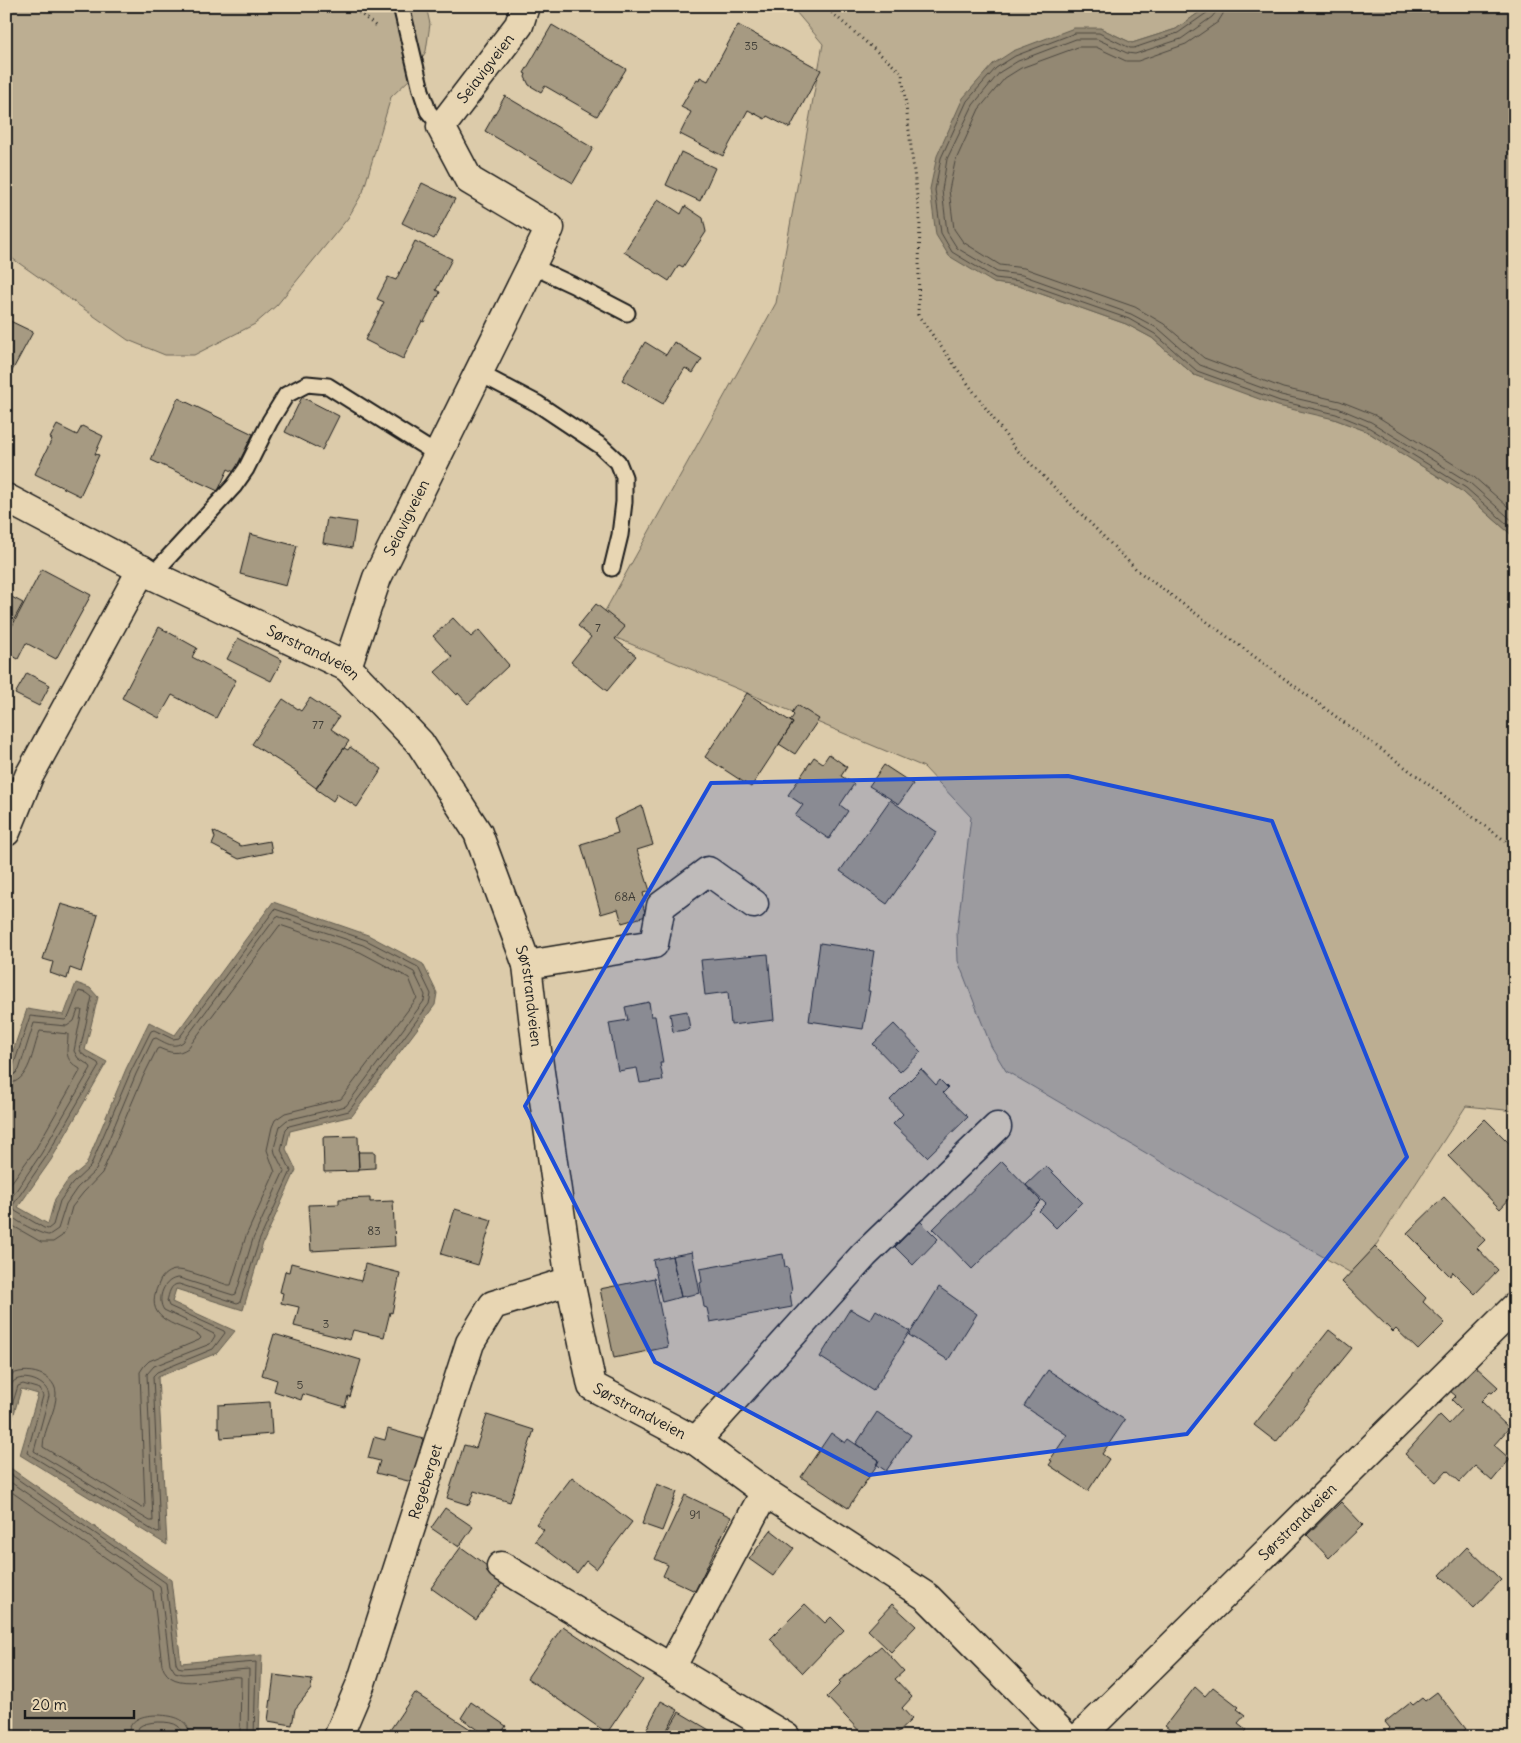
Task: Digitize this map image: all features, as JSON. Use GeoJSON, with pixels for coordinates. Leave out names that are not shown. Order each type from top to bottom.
{"type":"FeatureCollection","features":[{"type":"Feature","properties":{"kind":"street","name":"Seiavigveien"},"geometry":{"type":"LineString","coordinates":[[347,667],[377,578],[550,228],[469,180],[441,127],[519,25],[525,6]]}},
{"type":"Feature","properties":{"kind":"street","name":"Sørstrandveien"},"geometry":{"type":"LineString","coordinates":[[6,498],[147,572],[347,667],[420,743],[478,833],[527,965],[536,1051],[570,1281],[592,1386],[696,1441],[765,1492],[927,1596],[1066,1737]]}},
{"type":"Feature","properties":{"kind":"street"},"geometry":{"type":"LineString","coordinates":[[6,832],[29,776],[147,572]]}},
{"type":"Feature","properties":{"kind":"street"},"geometry":{"type":"LineString","coordinates":[[527,965],[654,944],[661,906],[708,871],[754,904]]}},
{"type":"Feature","properties":{"kind":"street"},"geometry":{"type":"LineString","coordinates":[[696,1441],[864,1255],[997,1127]]}},
{"type":"Feature","properties":{"kind":"street","name":"Regeberget"},"geometry":{"type":"LineString","coordinates":[[338,1737],[361,1683],[470,1343],[493,1305],[570,1281]]}},
{"type":"Feature","properties":{"kind":"street","name":"Sørstrandveien"},"geometry":{"type":"LineString","coordinates":[[1080,1737],[1515,1306]]}},
{"type":"Feature","properties":{"kind":"street"},"geometry":{"type":"LineString","coordinates":[[671,1668],[765,1492]]}},
{"type":"Feature","properties":{"kind":"street"},"geometry":{"type":"LineString","coordinates":[[501,1566],[786,1737]]}},
{"type":"Feature","properties":{"kind":"lane","name":"Seiavigveien"},"geometry":{"type":"LineString","coordinates":[[401,6],[421,90],[428,111],[441,127]]}},
{"type":"Feature","properties":{"kind":"lane"},"geometry":{"type":"LineString","coordinates":[[532,266],[627,313]]}},
{"type":"Feature","properties":{"kind":"lane"},"geometry":{"type":"LineString","coordinates":[[479,373],[538,404],[601,446],[618,462],[624,477],[624,502],[620,534],[612,568]]}},
{"type":"Feature","properties":{"kind":"lane"},"geometry":{"type":"LineString","coordinates":[[147,572],[234,486],[246,469],[270,421],[286,395],[300,387],[308,384],[328,386],[438,455]]}},
{"type":"Feature","properties":{"kind":"path"},"geometry":{"type":"LineString","coordinates":[[824,6],[902,73],[920,221],[918,315],[1014,447],[1138,571],[1515,848]]}},
{"type":"Feature","properties":{"kind":"highlighted area"},"geometry":{"type":"Polygon","coordinates":[[[1068,776],[1272,821],[1407,1157],[1187,1434],[869,1475],[655,1362],[525,1106],[711,783],[1068,776]]]}},
{"type":"Feature","properties":{"kind":"shaded area"},"geometry":{"type":"Polygon","coordinates":[[[6,6],[426,6],[430,24],[426,51],[412,77],[391,97],[363,192],[348,218],[277,305],[255,324],[194,355],[165,355],[128,340],[6,254],[6,6]]]}},
{"type":"Feature","properties":{"kind":"shaded area"},"geometry":{"type":"Polygon","coordinates":[[[791,6],[1208,6],[1176,29],[1132,43],[1100,28],[994,283],[1019,286],[1126,324],[1152,338],[1194,375],[1334,419],[1366,431],[1463,492],[1515,538],[1515,1111],[1466,1106],[1356,1276],[1006,1071],[991,1046],[958,961],[957,932],[971,817],[924,767],[595,629],[776,303],[823,44],[791,6]]]}},
{"type":"Feature","properties":{"kind":"water"},"geometry":{"type":"Polygon","coordinates":[[[1208,6],[1515,6],[1515,538],[1463,492],[1366,431],[1334,419],[1278,406],[1194,375],[1152,338],[1126,324],[1019,286],[994,283],[949,256],[936,235],[930,189],[937,156],[963,98],[993,64],[1013,51],[1074,28],[1100,28],[1132,43],[1176,29],[1208,6]]]}},
{"type":"Feature","properties":{"kind":"water"},"geometry":{"type":"Polygon","coordinates":[[[273,902],[368,935],[423,964],[437,993],[435,1005],[352,1116],[290,1131],[286,1149],[296,1170],[263,1243],[243,1310],[176,1289],[172,1302],[235,1331],[217,1353],[158,1377],[167,1545],[20,1455],[38,1394],[21,1389],[6,1442],[6,1072],[27,1009],[64,1015],[76,983],[90,988],[98,997],[85,1050],[107,1062],[51,1160],[18,1207],[48,1224],[55,1199],[68,1180],[86,1165],[126,1069],[149,1022],[175,1035],[273,902]]]}},
{"type":"Feature","properties":{"kind":"water"},"geometry":{"type":"Polygon","coordinates":[[[6,1465],[171,1580],[181,1663],[262,1655],[259,1736],[148,1734],[145,1737],[6,1737],[6,1465]]]}},
{"type":"Feature","properties":{"kind":"building"},"geometry":{"type":"Polygon","coordinates":[[[552,25],[626,69],[597,116],[545,86],[541,92],[529,85],[525,77],[526,74],[524,73],[552,25]]]}},
{"type":"Feature","properties":{"kind":"building"},"geometry":{"type":"Polygon","coordinates":[[[738,25],[821,70],[790,128],[767,116],[765,119],[748,110],[723,156],[680,134],[691,112],[681,107],[697,79],[699,80],[700,77],[708,81],[738,25]]]}},
{"type":"Feature","properties":{"kind":"building"},"geometry":{"type":"Polygon","coordinates":[[[505,96],[593,148],[573,183],[485,131],[505,96]]]}},
{"type":"Feature","properties":{"kind":"building"},"geometry":{"type":"Polygon","coordinates":[[[681,152],[715,168],[700,201],[666,185],[681,152]]]}},
{"type":"Feature","properties":{"kind":"building"},"geometry":{"type":"Polygon","coordinates":[[[422,183],[455,199],[434,239],[402,223],[422,183]]]}},
{"type":"Feature","properties":{"kind":"building"},"geometry":{"type":"Polygon","coordinates":[[[658,199],[681,214],[685,206],[703,218],[706,232],[683,267],[679,265],[669,281],[624,252],[658,199]]]}},
{"type":"Feature","properties":{"kind":"building"},"geometry":{"type":"Polygon","coordinates":[[[415,241],[452,259],[436,290],[440,292],[438,297],[424,322],[422,321],[403,359],[365,340],[384,302],[377,299],[388,277],[396,280],[415,241]]]}},
{"type":"Feature","properties":{"kind":"building"},"geometry":{"type":"Polygon","coordinates":[[[6,319],[33,332],[6,382],[6,319]]]}},
{"type":"Feature","properties":{"kind":"building"},"geometry":{"type":"Polygon","coordinates":[[[645,342],[666,355],[674,342],[702,359],[693,373],[685,368],[663,404],[622,380],[645,342]]]}},
{"type":"Feature","properties":{"kind":"building"},"geometry":{"type":"Polygon","coordinates":[[[302,397],[339,416],[322,450],[285,432],[302,397]]]}},
{"type":"Feature","properties":{"kind":"building"},"geometry":{"type":"Polygon","coordinates":[[[178,398],[253,434],[234,472],[228,469],[218,491],[151,460],[178,398]]]}},
{"type":"Feature","properties":{"kind":"building"},"geometry":{"type":"Polygon","coordinates":[[[57,425],[77,435],[82,426],[103,436],[95,454],[99,455],[80,496],[35,474],[57,425]]]}},
{"type":"Feature","properties":{"kind":"building"},"geometry":{"type":"Polygon","coordinates":[[[327,518],[356,522],[352,548],[323,543],[327,518]]]}},
{"type":"Feature","properties":{"kind":"building"},"geometry":{"type":"Polygon","coordinates":[[[250,534],[297,546],[286,586],[240,574],[250,534]]]}},
{"type":"Feature","properties":{"kind":"building"},"geometry":{"type":"Polygon","coordinates":[[[42,569],[91,595],[56,659],[26,643],[18,659],[6,652],[6,643],[10,635],[8,634],[42,569]]]}},
{"type":"Feature","properties":{"kind":"building"},"geometry":{"type":"Polygon","coordinates":[[[6,594],[23,603],[6,634],[6,594]]]}},
{"type":"Feature","properties":{"kind":"building"},"geometry":{"type":"Polygon","coordinates":[[[596,604],[625,627],[615,639],[636,656],[607,691],[571,662],[591,637],[578,626],[596,604]]]}},
{"type":"Feature","properties":{"kind":"building"},"geometry":{"type":"Polygon","coordinates":[[[453,618],[471,637],[479,630],[509,665],[468,704],[435,672],[452,657],[433,636],[453,618]]]}},
{"type":"Feature","properties":{"kind":"building"},"geometry":{"type":"Polygon","coordinates":[[[159,627],[197,648],[192,657],[236,680],[216,718],[172,695],[159,718],[122,698],[159,627]]]}},
{"type":"Feature","properties":{"kind":"building"},"geometry":{"type":"Polygon","coordinates":[[[238,638],[282,660],[271,681],[227,659],[238,638]]]}},
{"type":"Feature","properties":{"kind":"building"},"geometry":{"type":"Polygon","coordinates":[[[27,673],[50,685],[39,706],[15,694],[27,673]]]}},
{"type":"Feature","properties":{"kind":"building"},"geometry":{"type":"Polygon","coordinates":[[[747,693],[793,723],[751,787],[705,757],[747,693]]]}},
{"type":"Feature","properties":{"kind":"building"},"geometry":{"type":"Polygon","coordinates":[[[310,698],[339,717],[331,729],[349,741],[316,788],[298,773],[252,744],[283,699],[301,711],[310,698]]]}},
{"type":"Feature","properties":{"kind":"building"},"geometry":{"type":"Polygon","coordinates":[[[797,705],[819,719],[795,754],[779,744],[793,723],[790,721],[797,705]]]}},
{"type":"Feature","properties":{"kind":"building"},"geometry":{"type":"Polygon","coordinates":[[[350,747],[382,769],[357,807],[337,794],[333,801],[316,789],[344,748],[348,750],[350,747]]]}},
{"type":"Feature","properties":{"kind":"building"},"geometry":{"type":"Polygon","coordinates":[[[829,754],[847,767],[841,776],[854,784],[840,805],[848,811],[829,839],[795,816],[803,805],[788,795],[814,757],[823,763],[829,754]]]}},
{"type":"Feature","properties":{"kind":"building"},"geometry":{"type":"Polygon","coordinates":[[[884,765],[913,784],[899,804],[869,786],[884,765]]]}},
{"type":"Feature","properties":{"kind":"building"},"geometry":{"type":"Polygon","coordinates":[[[890,800],[937,832],[887,904],[840,871],[890,800]]]}},
{"type":"Feature","properties":{"kind":"building"},"geometry":{"type":"Polygon","coordinates":[[[642,806],[653,845],[637,850],[650,891],[643,893],[645,901],[642,902],[646,916],[622,923],[618,909],[601,914],[581,844],[618,833],[614,819],[642,806]]]}},
{"type":"Feature","properties":{"kind":"building"},"geometry":{"type":"Polygon","coordinates":[[[213,831],[241,846],[270,841],[272,852],[239,859],[212,845],[215,838],[213,831]]]}},
{"type":"Feature","properties":{"kind":"building"},"geometry":{"type":"Polygon","coordinates":[[[61,904],[98,915],[81,972],[70,968],[67,979],[50,973],[53,962],[43,959],[61,904]]]}},
{"type":"Feature","properties":{"kind":"building"},"geometry":{"type":"Polygon","coordinates":[[[820,943],[874,951],[868,991],[870,991],[863,1029],[809,1021],[820,943]]]}},
{"type":"Feature","properties":{"kind":"building"},"geometry":{"type":"Polygon","coordinates":[[[768,954],[774,1020],[731,1025],[728,992],[705,995],[701,960],[768,954]]]}},
{"type":"Feature","properties":{"kind":"building"},"geometry":{"type":"Polygon","coordinates":[[[649,1002],[651,1016],[655,1016],[663,1063],[660,1063],[663,1080],[640,1083],[637,1068],[618,1071],[609,1023],[628,1020],[625,1007],[649,1002]]]}},
{"type":"Feature","properties":{"kind":"building"},"geometry":{"type":"Polygon","coordinates":[[[687,1011],[690,1029],[673,1032],[670,1014],[687,1011]]]}},
{"type":"Feature","properties":{"kind":"building"},"geometry":{"type":"Polygon","coordinates":[[[894,1024],[921,1052],[900,1072],[873,1044],[894,1024]]]}},
{"type":"Feature","properties":{"kind":"building"},"geometry":{"type":"Polygon","coordinates":[[[921,1069],[936,1085],[940,1080],[948,1088],[943,1093],[968,1117],[927,1157],[893,1124],[903,1114],[890,1100],[921,1069]]]}},
{"type":"Feature","properties":{"kind":"building"},"geometry":{"type":"Polygon","coordinates":[[[1485,1119],[1515,1149],[1515,1193],[1500,1209],[1448,1156],[1485,1119]]]}},
{"type":"Feature","properties":{"kind":"building"},"geometry":{"type":"Polygon","coordinates":[[[358,1136],[359,1171],[324,1172],[323,1137],[358,1136]]]}},
{"type":"Feature","properties":{"kind":"building"},"geometry":{"type":"Polygon","coordinates":[[[358,1152],[375,1152],[375,1168],[359,1169],[358,1152]]]}},
{"type":"Feature","properties":{"kind":"building"},"geometry":{"type":"Polygon","coordinates":[[[1002,1161],[1041,1201],[972,1269],[933,1229],[1002,1161]]]}},
{"type":"Feature","properties":{"kind":"building"},"geometry":{"type":"Polygon","coordinates":[[[1046,1166],[1082,1202],[1056,1228],[1039,1211],[1046,1204],[1026,1185],[1046,1166]]]}},
{"type":"Feature","properties":{"kind":"building"},"geometry":{"type":"Polygon","coordinates":[[[1444,1197],[1485,1240],[1477,1248],[1498,1270],[1475,1294],[1453,1272],[1450,1276],[1407,1233],[1444,1197]]]}},
{"type":"Feature","properties":{"kind":"building"},"geometry":{"type":"Polygon","coordinates":[[[370,1198],[370,1202],[393,1201],[395,1246],[311,1251],[308,1205],[339,1204],[339,1199],[370,1198]]]}},
{"type":"Feature","properties":{"kind":"building"},"geometry":{"type":"Polygon","coordinates":[[[455,1209],[492,1220],[478,1265],[441,1254],[455,1209]]]}},
{"type":"Feature","properties":{"kind":"building"},"geometry":{"type":"Polygon","coordinates":[[[920,1221],[938,1239],[913,1265],[895,1247],[920,1221]]]}},
{"type":"Feature","properties":{"kind":"building"},"geometry":{"type":"Polygon","coordinates":[[[1375,1247],[1426,1298],[1423,1302],[1445,1323],[1418,1350],[1396,1329],[1393,1332],[1342,1282],[1375,1247]]]}},
{"type":"Feature","properties":{"kind":"building"},"geometry":{"type":"Polygon","coordinates":[[[692,1252],[700,1293],[681,1297],[672,1256],[692,1252]]]}},
{"type":"Feature","properties":{"kind":"building"},"geometry":{"type":"Polygon","coordinates":[[[783,1254],[785,1267],[788,1268],[792,1291],[790,1293],[792,1307],[710,1322],[707,1308],[704,1307],[700,1269],[783,1254]]]}},
{"type":"Feature","properties":{"kind":"building"},"geometry":{"type":"Polygon","coordinates":[[[672,1256],[681,1297],[662,1302],[653,1260],[672,1256]]]}},
{"type":"Feature","properties":{"kind":"building"},"geometry":{"type":"Polygon","coordinates":[[[291,1263],[361,1281],[365,1264],[400,1273],[392,1313],[390,1312],[384,1337],[353,1330],[350,1340],[294,1326],[299,1307],[281,1303],[283,1293],[280,1292],[285,1271],[289,1272],[291,1263]]]}},
{"type":"Feature","properties":{"kind":"building"},"geometry":{"type":"Polygon","coordinates":[[[654,1278],[668,1347],[614,1358],[600,1289],[654,1278]]]}},
{"type":"Feature","properties":{"kind":"building"},"geometry":{"type":"Polygon","coordinates":[[[939,1287],[977,1314],[948,1360],[909,1335],[939,1287]]]}},
{"type":"Feature","properties":{"kind":"building"},"geometry":{"type":"Polygon","coordinates":[[[850,1309],[870,1320],[876,1310],[910,1331],[873,1391],[820,1357],[850,1309]]]}},
{"type":"Feature","properties":{"kind":"building"},"geometry":{"type":"Polygon","coordinates":[[[1329,1330],[1352,1348],[1276,1442],[1254,1425],[1329,1330]]]}},
{"type":"Feature","properties":{"kind":"building"},"geometry":{"type":"Polygon","coordinates":[[[274,1334],[361,1360],[350,1397],[348,1396],[345,1407],[303,1394],[301,1400],[274,1391],[277,1380],[262,1375],[274,1334]]]}},
{"type":"Feature","properties":{"kind":"building"},"geometry":{"type":"Polygon","coordinates":[[[1474,1365],[1498,1387],[1481,1401],[1509,1428],[1494,1445],[1510,1459],[1492,1481],[1475,1466],[1460,1482],[1447,1470],[1436,1482],[1405,1454],[1440,1415],[1449,1424],[1462,1410],[1452,1400],[1456,1396],[1450,1391],[1474,1365]]]}},
{"type":"Feature","properties":{"kind":"building"},"geometry":{"type":"Polygon","coordinates":[[[1048,1370],[1125,1420],[1102,1454],[1109,1459],[1088,1491],[1049,1465],[1052,1461],[1050,1460],[1067,1435],[1024,1406],[1048,1370]]]}},
{"type":"Feature","properties":{"kind":"building"},"geometry":{"type":"Polygon","coordinates":[[[270,1402],[272,1434],[221,1438],[220,1428],[218,1428],[218,1405],[270,1402]]]}},
{"type":"Feature","properties":{"kind":"building"},"geometry":{"type":"Polygon","coordinates":[[[877,1412],[911,1435],[886,1471],[876,1464],[879,1460],[856,1444],[877,1412]]]}},
{"type":"Feature","properties":{"kind":"building"},"geometry":{"type":"Polygon","coordinates":[[[487,1415],[534,1430],[510,1502],[474,1491],[469,1505],[447,1498],[464,1445],[476,1448],[487,1415]]]}},
{"type":"Feature","properties":{"kind":"building"},"geometry":{"type":"Polygon","coordinates":[[[388,1429],[423,1439],[412,1482],[376,1473],[380,1461],[368,1458],[374,1437],[385,1440],[388,1429]]]}},
{"type":"Feature","properties":{"kind":"building"},"geometry":{"type":"Polygon","coordinates":[[[831,1433],[845,1443],[848,1439],[879,1460],[848,1508],[801,1477],[831,1433]]]}},
{"type":"Feature","properties":{"kind":"building"},"geometry":{"type":"Polygon","coordinates":[[[572,1477],[632,1522],[596,1569],[586,1561],[577,1573],[535,1541],[544,1530],[536,1524],[572,1477]]]}},
{"type":"Feature","properties":{"kind":"building"},"geometry":{"type":"Polygon","coordinates":[[[657,1484],[677,1492],[662,1531],[642,1524],[657,1484]]]}},
{"type":"Feature","properties":{"kind":"building"},"geometry":{"type":"Polygon","coordinates":[[[685,1495],[731,1517],[695,1591],[663,1576],[668,1565],[655,1559],[685,1495]]]}},
{"type":"Feature","properties":{"kind":"building"},"geometry":{"type":"Polygon","coordinates":[[[1341,1502],[1363,1525],[1329,1558],[1307,1535],[1341,1502]]]}},
{"type":"Feature","properties":{"kind":"building"},"geometry":{"type":"Polygon","coordinates":[[[445,1508],[473,1527],[459,1547],[431,1528],[445,1508]]]}},
{"type":"Feature","properties":{"kind":"building"},"geometry":{"type":"Polygon","coordinates":[[[771,1530],[794,1548],[773,1576],[749,1559],[771,1530]]]}},
{"type":"Feature","properties":{"kind":"building"},"geometry":{"type":"Polygon","coordinates":[[[461,1547],[505,1579],[476,1620],[431,1588],[461,1547]]]}},
{"type":"Feature","properties":{"kind":"building"},"geometry":{"type":"Polygon","coordinates":[[[1467,1547],[1501,1580],[1474,1608],[1440,1575],[1467,1547]]]}},
{"type":"Feature","properties":{"kind":"building"},"geometry":{"type":"Polygon","coordinates":[[[805,1604],[825,1623],[831,1617],[844,1630],[803,1673],[770,1639],[805,1604]]]}},
{"type":"Feature","properties":{"kind":"building"},"geometry":{"type":"Polygon","coordinates":[[[892,1604],[916,1626],[891,1652],[868,1630],[892,1604]]]}},
{"type":"Feature","properties":{"kind":"building"},"geometry":{"type":"Polygon","coordinates":[[[563,1626],[643,1680],[607,1733],[527,1678],[563,1626]]]}},
{"type":"Feature","properties":{"kind":"building"},"geometry":{"type":"Polygon","coordinates":[[[881,1646],[904,1671],[895,1679],[912,1697],[902,1708],[912,1719],[893,1737],[873,1737],[871,1735],[865,1737],[827,1697],[841,1683],[839,1681],[881,1646]]]}},
{"type":"Feature","properties":{"kind":"building"},"geometry":{"type":"Polygon","coordinates":[[[274,1675],[312,1680],[311,1689],[295,1709],[292,1725],[268,1721],[274,1675]]]}},
{"type":"Feature","properties":{"kind":"building"},"geometry":{"type":"Polygon","coordinates":[[[1195,1687],[1205,1696],[1213,1687],[1239,1707],[1237,1709],[1245,1715],[1238,1723],[1247,1730],[1241,1737],[1179,1737],[1165,1726],[1195,1687]]]}},
{"type":"Feature","properties":{"kind":"building"},"geometry":{"type":"Polygon","coordinates":[[[1437,1692],[1466,1729],[1457,1737],[1393,1737],[1388,1730],[1390,1728],[1385,1722],[1410,1702],[1413,1705],[1422,1698],[1425,1701],[1437,1692]]]}},
{"type":"Feature","properties":{"kind":"building"},"geometry":{"type":"Polygon","coordinates":[[[415,1693],[478,1734],[477,1737],[401,1737],[390,1730],[415,1693]]]}},
{"type":"Feature","properties":{"kind":"building"},"geometry":{"type":"Polygon","coordinates":[[[661,1701],[678,1710],[663,1737],[659,1737],[646,1730],[661,1701]]]}},
{"type":"Feature","properties":{"kind":"building"},"geometry":{"type":"Polygon","coordinates":[[[471,1702],[506,1726],[499,1737],[489,1737],[461,1718],[471,1702]]]}},
{"type":"Feature","properties":{"kind":"building"},"geometry":{"type":"Polygon","coordinates":[[[679,1712],[721,1737],[664,1737],[679,1712]]]}}]}
